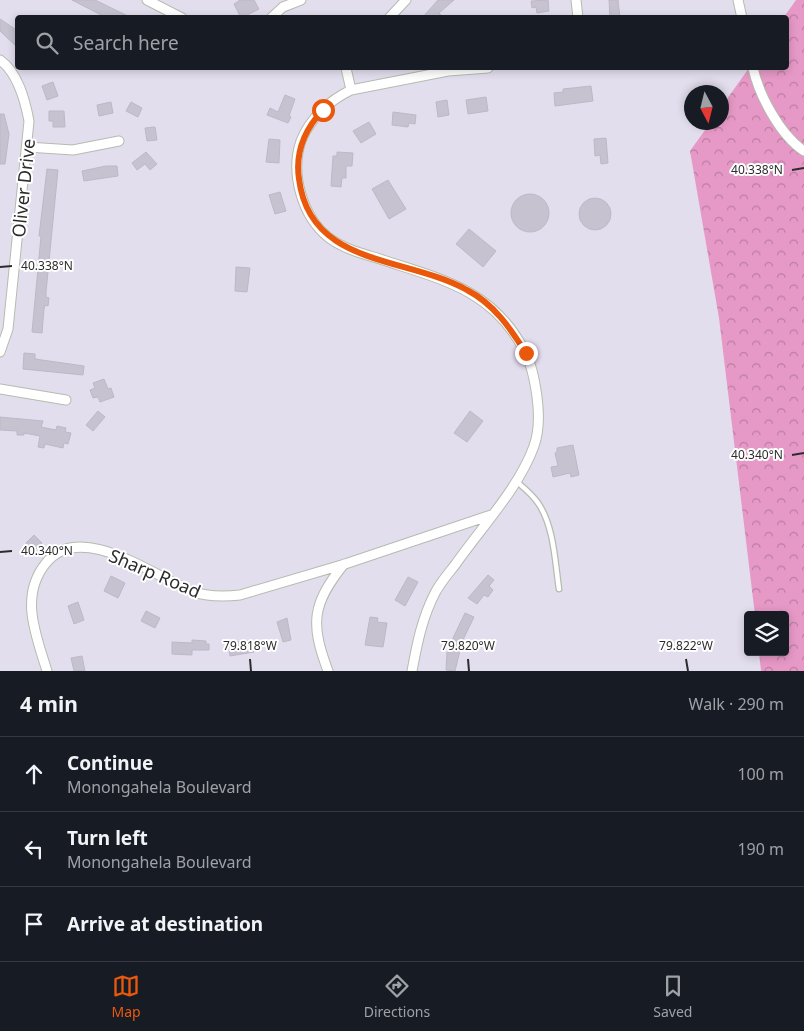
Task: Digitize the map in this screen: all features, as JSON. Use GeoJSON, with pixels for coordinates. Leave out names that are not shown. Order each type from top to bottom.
{"type":"FeatureCollection","features":[{"type":"Feature","properties":{"kind":"street"},"geometry":{"type":"LineString","coordinates":[[147,0],[176,15]]}},
{"type":"Feature","properties":{"kind":"street"},"geometry":{"type":"LineString","coordinates":[[274,15],[283,7],[301,0]]}},
{"type":"Feature","properties":{"kind":"street"},"geometry":{"type":"LineString","coordinates":[[392,15],[406,0]]}},
{"type":"Feature","properties":{"kind":"street"},"geometry":{"type":"LineString","coordinates":[[576,0],[578,15]]}},
{"type":"Feature","properties":{"kind":"street"},"geometry":{"type":"LineString","coordinates":[[738,0],[741,15]]}},
{"type":"Feature","properties":{"kind":"street","name":"Oliver Drive"},"geometry":{"type":"LineString","coordinates":[[0,60],[14,78],[25,102],[29,121],[8,329],[0,352]]}},
{"type":"Feature","properties":{"kind":"street"},"geometry":{"type":"LineString","coordinates":[[346,70],[351,90]]}},
{"type":"Feature","properties":{"kind":"street"},"geometry":{"type":"LineString","coordinates":[[412,671],[421,625],[435,592],[516,481],[534,445],[538,411],[535,382],[526,353],[509,326],[494,309],[467,290],[338,244],[321,230],[308,213],[298,175],[301,142],[313,120],[339,96],[351,90],[468,70]]}},
{"type":"Feature","properties":{"kind":"street"},"geometry":{"type":"LineString","coordinates":[[753,70],[756,83],[776,121],[802,150]]}},
{"type":"Feature","properties":{"kind":"street"},"geometry":{"type":"LineString","coordinates":[[27,147],[73,150],[119,141]]}},
{"type":"Feature","properties":{"kind":"street"},"geometry":{"type":"LineString","coordinates":[[0,389],[66,400]]}},
{"type":"Feature","properties":{"kind":"street","name":"Sharp Road"},"geometry":{"type":"LineString","coordinates":[[47,671],[30,606],[32,588],[49,558],[66,549],[83,548],[118,555],[192,591],[223,597],[240,595],[344,564],[491,515]]}},
{"type":"Feature","properties":{"kind":"street"},"geometry":{"type":"LineString","coordinates":[[328,671],[320,652],[315,626],[320,599],[344,564]]}},
{"type":"Feature","properties":{"kind":"lane"},"geometry":{"type":"LineString","coordinates":[[516,481],[539,504],[553,549],[559,589]]}},
{"type":"Feature","properties":{"kind":"green space"},"geometry":{"type":"Polygon","coordinates":[[[796,0],[804,0],[804,671],[761,671],[759,656],[789,656],[789,611],[755,611],[719,318],[690,151],[705,130],[729,130],[729,96],[748,70],[789,70],[789,15],[785,15],[796,0]]]}},
{"type":"Feature","properties":{"kind":"building"},"geometry":{"type":"Polygon","coordinates":[[[72,0],[95,0],[126,15],[101,15],[72,0]]]}},
{"type":"Feature","properties":{"kind":"building"},"geometry":{"type":"Polygon","coordinates":[[[240,0],[254,0],[259,9],[247,15],[240,15],[234,4],[240,0]]]}},
{"type":"Feature","properties":{"kind":"building"},"geometry":{"type":"Polygon","coordinates":[[[438,0],[454,0],[439,13],[441,15],[425,15],[438,0]]]}},
{"type":"Feature","properties":{"kind":"building"},"geometry":{"type":"Polygon","coordinates":[[[548,0],[549,11],[537,13],[536,7],[532,8],[531,1],[548,0]]]}},
{"type":"Feature","properties":{"kind":"building"},"geometry":{"type":"Polygon","coordinates":[[[609,0],[618,0],[620,15],[610,15],[609,0]]]}},
{"type":"Feature","properties":{"kind":"building"},"geometry":{"type":"Polygon","coordinates":[[[0,19],[15,29],[15,45],[0,31],[0,19]]]}},
{"type":"Feature","properties":{"kind":"building"},"geometry":{"type":"Polygon","coordinates":[[[53,82],[58,96],[47,100],[42,86],[53,82]]]}},
{"type":"Feature","properties":{"kind":"building"},"geometry":{"type":"Polygon","coordinates":[[[591,86],[593,101],[555,106],[554,93],[563,92],[563,89],[591,86]]]}},
{"type":"Feature","properties":{"kind":"building"},"geometry":{"type":"Polygon","coordinates":[[[285,95],[295,99],[288,123],[267,115],[270,108],[278,112],[285,95]]]}},
{"type":"Feature","properties":{"kind":"building"},"geometry":{"type":"Polygon","coordinates":[[[486,97],[488,111],[468,114],[466,100],[486,97]]]}},
{"type":"Feature","properties":{"kind":"building"},"geometry":{"type":"Polygon","coordinates":[[[447,100],[449,115],[438,117],[436,102],[447,100]]]}},
{"type":"Feature","properties":{"kind":"building"},"geometry":{"type":"Polygon","coordinates":[[[111,102],[113,113],[99,116],[97,105],[111,102]]]}},
{"type":"Feature","properties":{"kind":"building"},"geometry":{"type":"Polygon","coordinates":[[[131,102],[142,108],[138,117],[126,111],[131,102]]]}},
{"type":"Feature","properties":{"kind":"building"},"geometry":{"type":"Polygon","coordinates":[[[49,111],[64,111],[65,127],[53,127],[53,121],[49,121],[49,111]]]}},
{"type":"Feature","properties":{"kind":"building"},"geometry":{"type":"Polygon","coordinates":[[[393,112],[416,115],[415,124],[409,123],[408,127],[392,125],[393,112]]]}},
{"type":"Feature","properties":{"kind":"building"},"geometry":{"type":"Polygon","coordinates":[[[0,114],[4,114],[9,134],[5,164],[0,164],[0,114]]]}},
{"type":"Feature","properties":{"kind":"building"},"geometry":{"type":"Polygon","coordinates":[[[369,122],[376,134],[361,143],[353,131],[369,122]]]}},
{"type":"Feature","properties":{"kind":"building"},"geometry":{"type":"Polygon","coordinates":[[[155,127],[157,140],[147,141],[145,128],[155,127]]]}},
{"type":"Feature","properties":{"kind":"building"},"geometry":{"type":"Polygon","coordinates":[[[606,138],[608,163],[601,164],[600,155],[595,156],[594,139],[606,138]]]}},
{"type":"Feature","properties":{"kind":"building"},"geometry":{"type":"Polygon","coordinates":[[[269,139],[280,140],[279,163],[266,162],[269,139]]]}},
{"type":"Feature","properties":{"kind":"building"},"geometry":{"type":"Polygon","coordinates":[[[146,152],[157,164],[150,170],[145,164],[137,170],[132,163],[146,152]]]}},
{"type":"Feature","properties":{"kind":"building"},"geometry":{"type":"Polygon","coordinates":[[[337,152],[353,153],[352,166],[346,166],[346,178],[342,178],[341,187],[331,186],[333,156],[337,156],[337,152]]]}},
{"type":"Feature","properties":{"kind":"building"},"geometry":{"type":"Polygon","coordinates":[[[106,166],[117,166],[118,176],[84,181],[82,171],[106,166]]]}},
{"type":"Feature","properties":{"kind":"building"},"geometry":{"type":"Polygon","coordinates":[[[47,169],[58,170],[46,292],[46,297],[49,298],[48,306],[45,305],[44,309],[42,333],[32,332],[41,236],[39,236],[47,169]]]}},
{"type":"Feature","properties":{"kind":"building"},"geometry":{"type":"Polygon","coordinates":[[[388,180],[406,209],[389,219],[372,189],[388,180]]]}},
{"type":"Feature","properties":{"kind":"building"},"geometry":{"type":"Polygon","coordinates":[[[280,192],[286,211],[275,214],[269,195],[280,192]]]}},
{"type":"Feature","properties":{"kind":"building"},"geometry":{"type":"Polygon","coordinates":[[[530,194],[543,200],[549,213],[543,226],[530,232],[517,226],[511,213],[517,200],[530,194]]]}},
{"type":"Feature","properties":{"kind":"building"},"geometry":{"type":"Polygon","coordinates":[[[595,198],[606,203],[611,214],[606,225],[595,230],[584,225],[579,214],[584,203],[595,198]]]}},
{"type":"Feature","properties":{"kind":"building"},"geometry":{"type":"Polygon","coordinates":[[[469,229],[496,251],[483,267],[456,244],[469,229]]]}},
{"type":"Feature","properties":{"kind":"building"},"geometry":{"type":"Polygon","coordinates":[[[236,267],[250,268],[247,292],[235,291],[236,267]]]}},
{"type":"Feature","properties":{"kind":"building"},"geometry":{"type":"Polygon","coordinates":[[[24,353],[35,354],[35,359],[84,366],[83,375],[23,369],[24,353]]]}},
{"type":"Feature","properties":{"kind":"building"},"geometry":{"type":"Polygon","coordinates":[[[104,379],[108,389],[111,388],[114,397],[100,402],[98,397],[93,398],[90,390],[95,388],[93,383],[104,379]]]}},
{"type":"Feature","properties":{"kind":"building"},"geometry":{"type":"Polygon","coordinates":[[[98,411],[105,417],[93,431],[86,425],[98,411]]]}},
{"type":"Feature","properties":{"kind":"building"},"geometry":{"type":"Polygon","coordinates":[[[470,411],[483,421],[467,442],[454,433],[470,411]]]}},
{"type":"Feature","properties":{"kind":"building"},"geometry":{"type":"Polygon","coordinates":[[[0,417],[43,421],[41,427],[56,430],[57,426],[66,428],[65,432],[71,433],[68,444],[64,443],[63,448],[45,444],[44,448],[38,447],[40,436],[24,433],[24,435],[17,435],[17,431],[0,430],[0,417]]]}},
{"type":"Feature","properties":{"kind":"building"},"geometry":{"type":"Polygon","coordinates":[[[573,445],[579,475],[571,477],[570,473],[553,477],[551,467],[558,466],[555,453],[557,448],[573,445]]]}},
{"type":"Feature","properties":{"kind":"building"},"geometry":{"type":"Polygon","coordinates":[[[34,535],[42,543],[34,551],[26,543],[34,535]]]}},
{"type":"Feature","properties":{"kind":"building"},"geometry":{"type":"Polygon","coordinates":[[[488,575],[494,580],[489,586],[493,590],[488,597],[484,595],[477,604],[468,598],[488,575]]]}},
{"type":"Feature","properties":{"kind":"building"},"geometry":{"type":"Polygon","coordinates":[[[111,576],[125,583],[118,598],[104,591],[111,576]]]}},
{"type":"Feature","properties":{"kind":"building"},"geometry":{"type":"Polygon","coordinates":[[[408,577],[418,582],[405,606],[395,600],[408,577]]]}},
{"type":"Feature","properties":{"kind":"building"},"geometry":{"type":"Polygon","coordinates":[[[78,602],[84,620],[74,624],[68,606],[78,602]]]}},
{"type":"Feature","properties":{"kind":"building"},"geometry":{"type":"Polygon","coordinates":[[[146,611],[160,618],[155,628],[141,621],[146,611]]]}},
{"type":"Feature","properties":{"kind":"building"},"geometry":{"type":"Polygon","coordinates":[[[465,613],[474,617],[462,642],[455,671],[446,670],[447,652],[450,653],[452,640],[465,613]]]}},
{"type":"Feature","properties":{"kind":"building"},"geometry":{"type":"Polygon","coordinates":[[[370,617],[378,618],[377,622],[387,623],[383,647],[365,645],[370,617]]]}},
{"type":"Feature","properties":{"kind":"building"},"geometry":{"type":"Polygon","coordinates":[[[287,618],[291,640],[283,642],[277,622],[287,618]]]}},
{"type":"Feature","properties":{"kind":"building"},"geometry":{"type":"Polygon","coordinates":[[[192,640],[206,641],[206,644],[209,644],[209,650],[192,650],[192,655],[172,654],[172,642],[192,643],[192,640]]]}},
{"type":"Feature","properties":{"kind":"building"},"geometry":{"type":"Polygon","coordinates":[[[252,640],[254,652],[230,656],[228,643],[252,640]]]}},
{"type":"Feature","properties":{"kind":"building"},"geometry":{"type":"Polygon","coordinates":[[[82,656],[85,671],[74,671],[71,658],[82,656]]]}},
{"type":"Feature","properties":{"kind":"route"},"geometry":{"type":"LineString","coordinates":[[323,110],[313,120],[301,142],[298,163],[298,175],[308,213],[321,230],[338,244],[350,249],[467,290],[494,309],[509,326],[526,353]]}}]}
